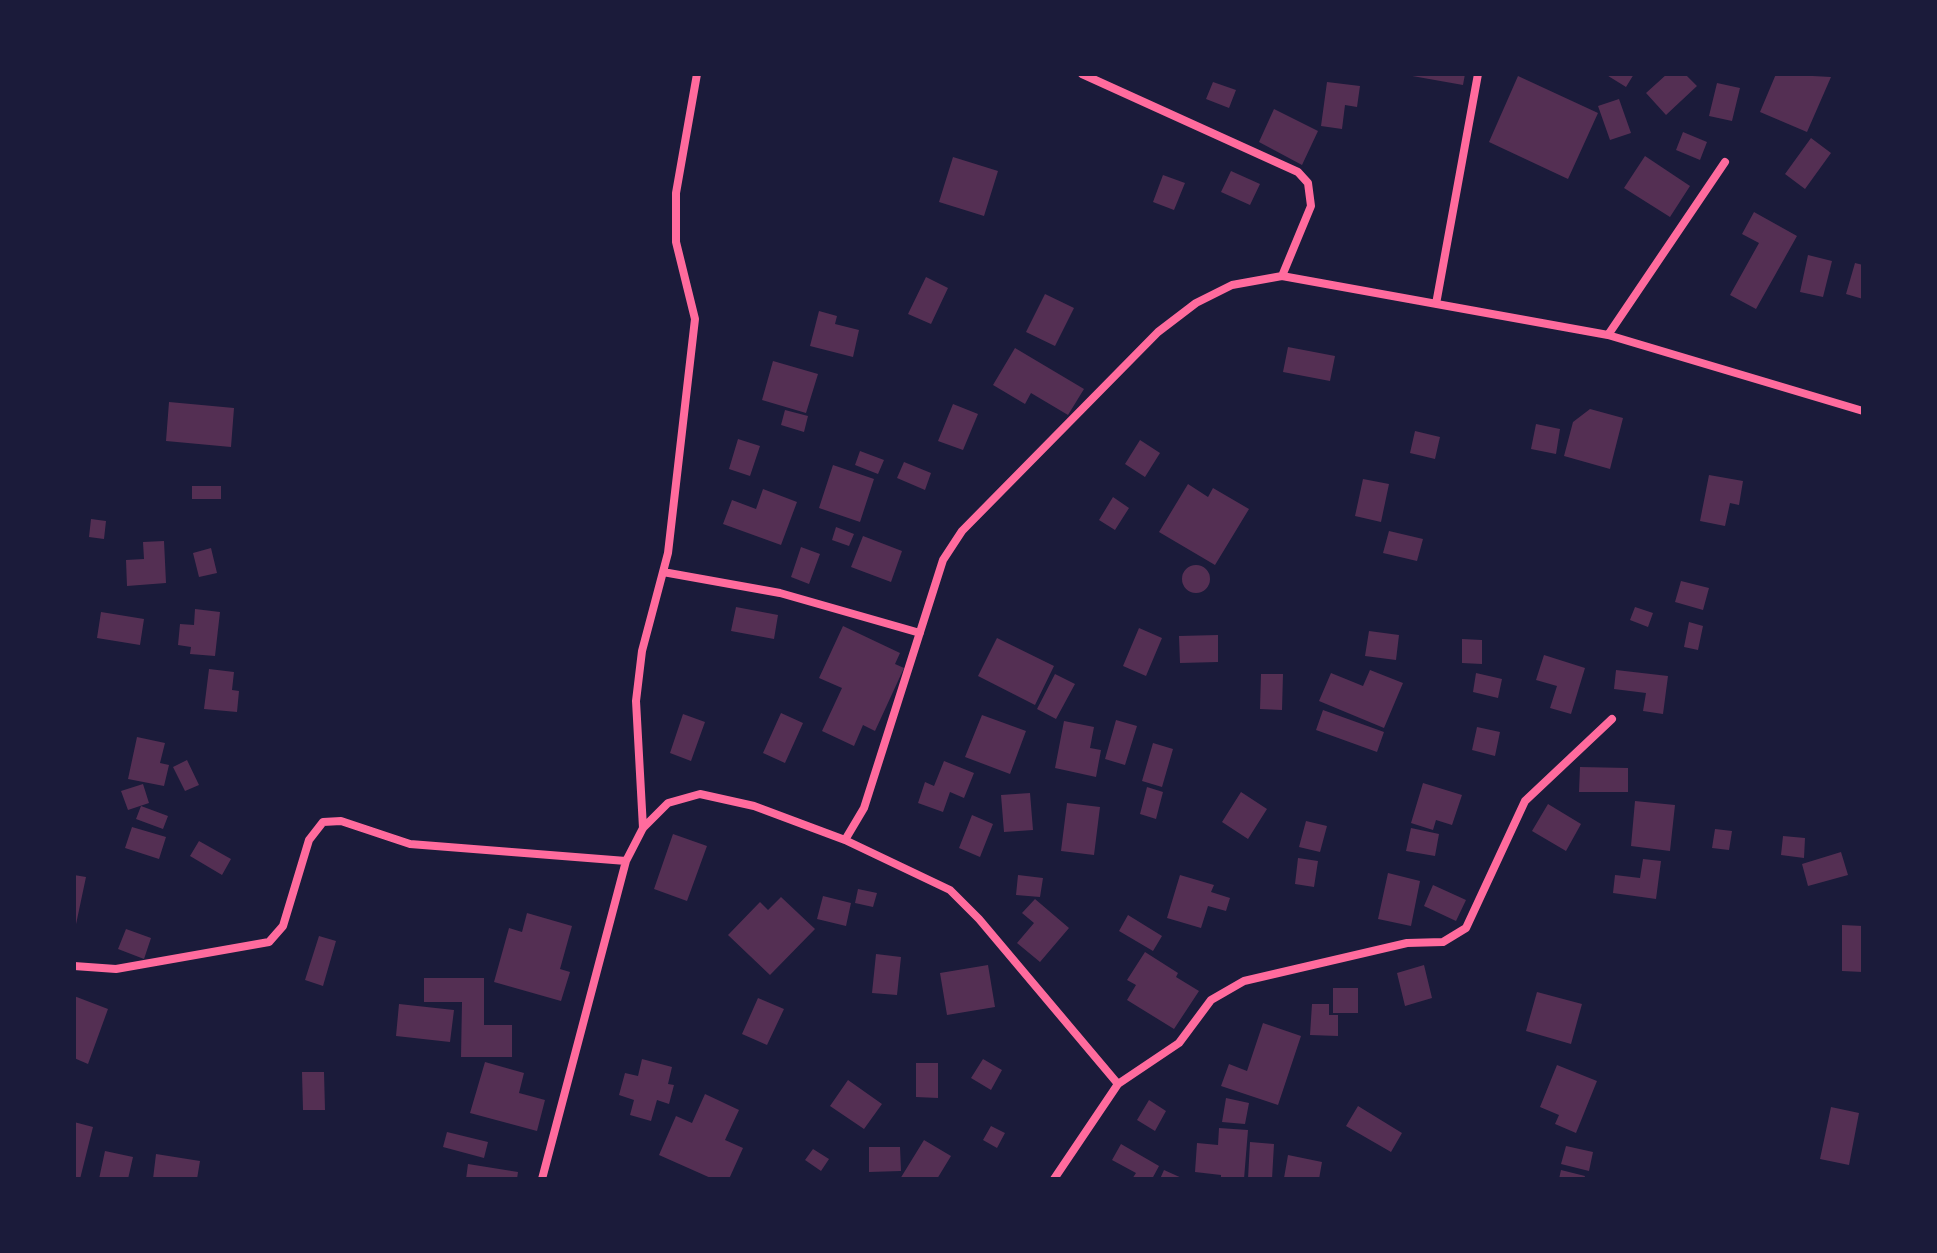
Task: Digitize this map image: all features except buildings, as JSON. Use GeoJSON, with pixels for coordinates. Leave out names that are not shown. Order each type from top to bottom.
{"type":"FeatureCollection","features":[{"type":"Feature","properties":{"kind":"street"},"geometry":{"type":"LineString","coordinates":[[643,828],[636,701],[642,651],[668,553],[695,319],[676,242],[676,193],[697,74]]}},
{"type":"Feature","properties":{"kind":"street"},"geometry":{"type":"LineString","coordinates":[[1082,74],[1298,172],[1308,183],[1311,206],[1282,276]]}},
{"type":"Feature","properties":{"kind":"street"},"geometry":{"type":"LineString","coordinates":[[1436,304],[1478,74]]}},
{"type":"Feature","properties":{"kind":"street"},"geometry":{"type":"LineString","coordinates":[[1608,335],[1725,162]]}},
{"type":"Feature","properties":{"kind":"street"},"geometry":{"type":"LineString","coordinates":[[845,840],[864,808],[943,560],[962,531],[1158,332],[1196,303],[1232,285],[1282,276],[1608,335],[1863,411]]}},
{"type":"Feature","properties":{"kind":"street"},"geometry":{"type":"LineString","coordinates":[[663,572],[780,593],[920,633]]}},
{"type":"Feature","properties":{"kind":"street"},"geometry":{"type":"LineString","coordinates":[[1054,1179],[1118,1084],[1179,1043],[1211,1000],[1244,981],[1407,943],[1443,942],[1466,928],[1525,801],[1612,719]]}},
{"type":"Feature","properties":{"kind":"street"},"geometry":{"type":"LineString","coordinates":[[542,1179],[626,861],[643,828],[668,803],[700,794],[754,806],[845,840],[950,890],[979,919],[1118,1084]]}},
{"type":"Feature","properties":{"kind":"street"},"geometry":{"type":"LineString","coordinates":[[74,966],[116,969],[269,942],[283,926],[309,840],[323,822],[341,821],[410,844],[626,861]]}}]}
